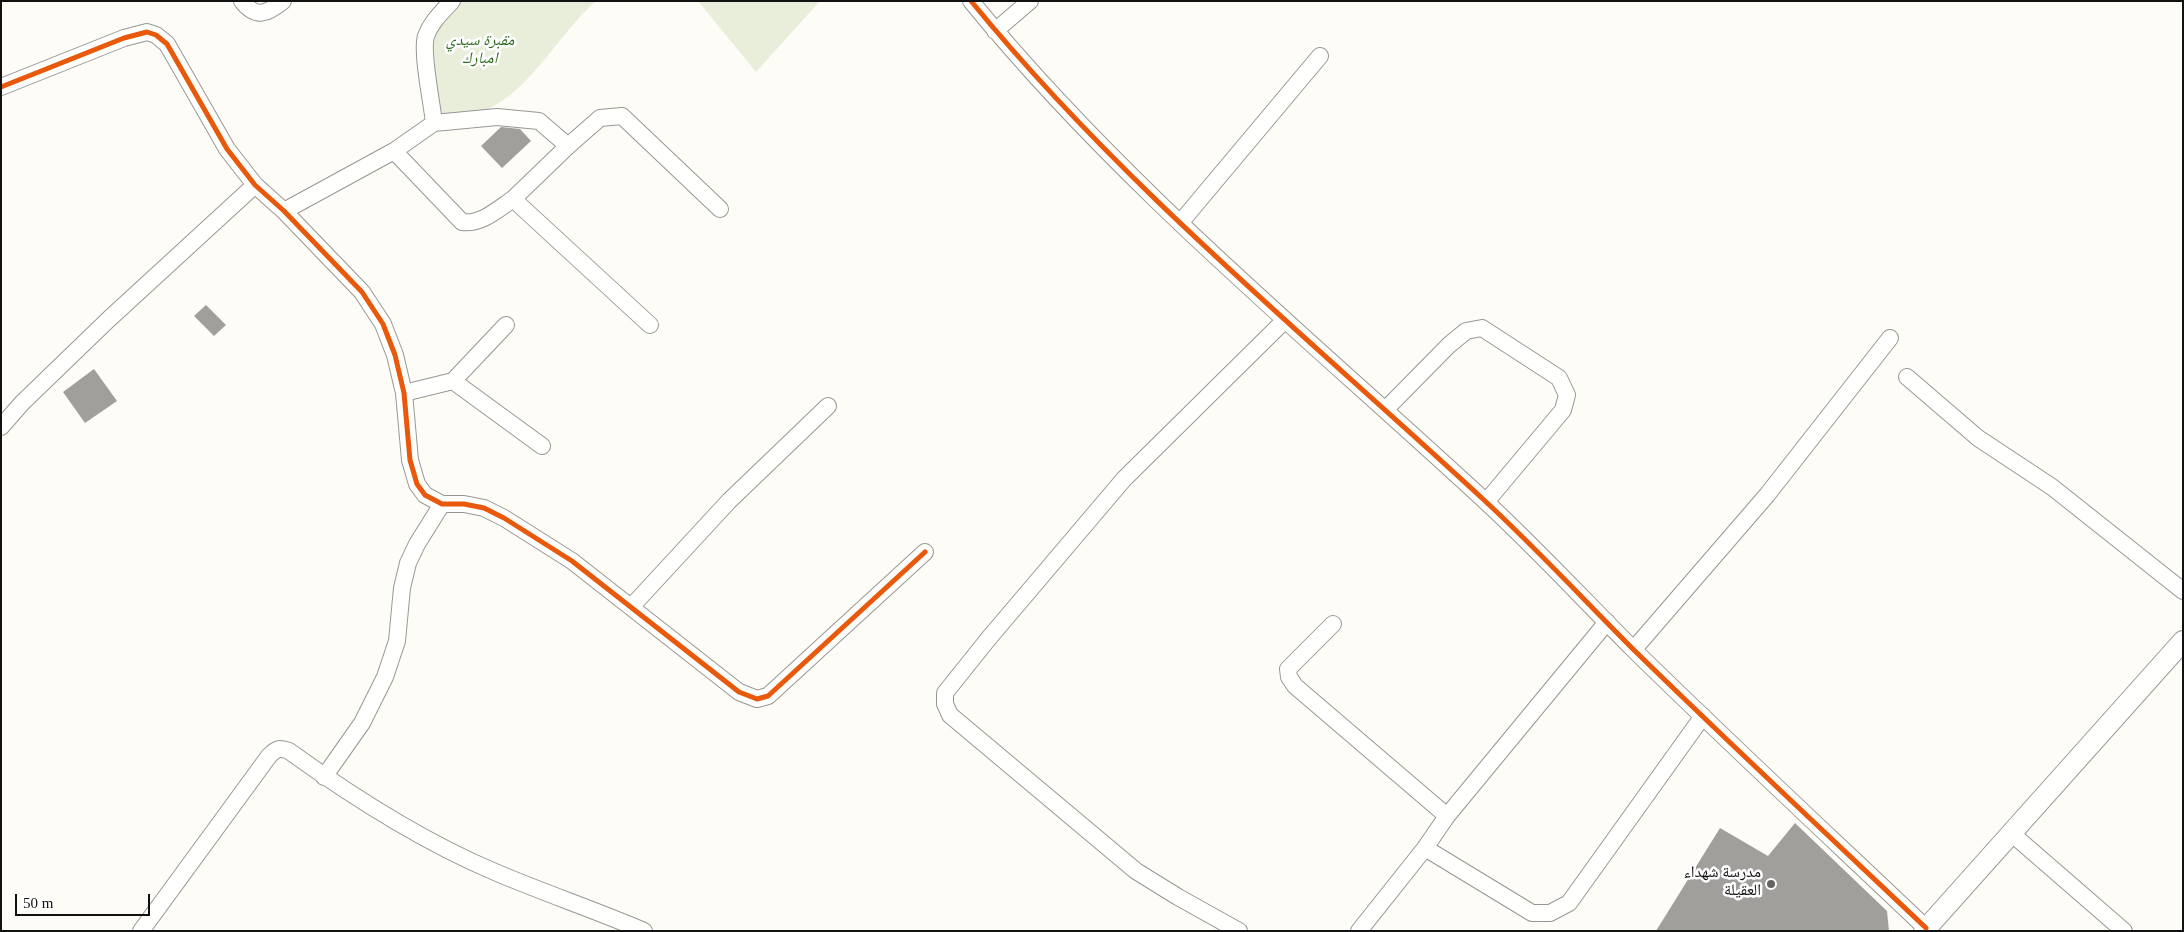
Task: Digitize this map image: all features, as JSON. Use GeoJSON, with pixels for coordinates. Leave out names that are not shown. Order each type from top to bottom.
{"type":"FeatureCollection","features":[{"type":"Feature","properties":{"kind":"street"},"geometry":{"type":"LineString","coordinates":[[242,1],[248,10],[259,14],[272,10],[283,1]]}},
{"type":"Feature","properties":{"kind":"street"},"geometry":{"type":"LineString","coordinates":[[434,123],[425,59],[426,37],[436,18],[452,1]]}},
{"type":"Feature","properties":{"kind":"street"},"geometry":{"type":"LineString","coordinates":[[971,1],[995,31],[1078,122],[1180,223],[1486,502],[1634,649],[1925,929],[2183,641]]}},
{"type":"Feature","properties":{"kind":"street"},"geometry":{"type":"LineString","coordinates":[[995,31],[1030,1]]}},
{"type":"Feature","properties":{"kind":"street"},"geometry":{"type":"LineString","coordinates":[[1,87],[124,38],[147,32],[156,35],[167,44],[227,149],[255,185],[284,211],[362,292],[383,324],[395,355],[404,393],[410,460],[414,475],[425,495],[442,504],[464,504],[484,508],[504,518],[572,561],[632,606],[739,692],[757,699],[768,696],[925,552]]}},
{"type":"Feature","properties":{"kind":"street"},"geometry":{"type":"LineString","coordinates":[[1180,223],[1320,56]]}},
{"type":"Feature","properties":{"kind":"street"},"geometry":{"type":"LineString","coordinates":[[394,151],[462,222],[470,223],[478,221],[513,200],[568,146],[600,118],[622,116],[720,209]]}},
{"type":"Feature","properties":{"kind":"street"},"geometry":{"type":"LineString","coordinates":[[284,211],[394,151],[434,123],[497,117],[539,121],[568,146]]}},
{"type":"Feature","properties":{"kind":"street"},"geometry":{"type":"LineString","coordinates":[[1,426],[22,403],[109,319],[255,185]]}},
{"type":"Feature","properties":{"kind":"street"},"geometry":{"type":"LineString","coordinates":[[513,200],[650,325]]}},
{"type":"Feature","properties":{"kind":"street"},"geometry":{"type":"LineString","coordinates":[[1239,931],[1178,898],[1136,871],[1097,840],[950,714],[945,704],[945,693],[989,638],[1124,479],[1285,320]]}},
{"type":"Feature","properties":{"kind":"street"},"geometry":{"type":"LineString","coordinates":[[404,393],[453,380],[506,325]]}},
{"type":"Feature","properties":{"kind":"street"},"geometry":{"type":"LineString","coordinates":[[1385,410],[1449,345],[1466,331],[1482,328],[1559,378],[1567,395],[1563,410],[1486,502]]}},
{"type":"Feature","properties":{"kind":"street"},"geometry":{"type":"LineString","coordinates":[[1634,649],[1766,495],[1890,338]]}},
{"type":"Feature","properties":{"kind":"street"},"geometry":{"type":"LineString","coordinates":[[1907,378],[1978,438],[2052,487],[2183,591]]}},
{"type":"Feature","properties":{"kind":"street"},"geometry":{"type":"LineString","coordinates":[[453,380],[542,446]]}},
{"type":"Feature","properties":{"kind":"street"},"geometry":{"type":"LineString","coordinates":[[632,606],[729,501],[828,406]]}},
{"type":"Feature","properties":{"kind":"street"},"geometry":{"type":"LineString","coordinates":[[324,777],[362,723],[386,677],[397,641],[402,588],[408,563],[417,544],[442,504]]}},
{"type":"Feature","properties":{"kind":"street"},"geometry":{"type":"LineString","coordinates":[[1358,931],[1425,848],[1447,816],[1607,622]]}},
{"type":"Feature","properties":{"kind":"street"},"geometry":{"type":"LineString","coordinates":[[1333,624],[1288,669],[1289,677],[1295,686],[1447,816]]}},
{"type":"Feature","properties":{"kind":"street"},"geometry":{"type":"LineString","coordinates":[[1425,848],[1532,913],[1550,913],[1569,903],[1703,716]]}},
{"type":"Feature","properties":{"kind":"street"},"geometry":{"type":"LineString","coordinates":[[140,931],[275,750],[282,748],[289,751],[324,777],[432,841],[494,872],[636,929]]}},
{"type":"Feature","properties":{"kind":"street"},"geometry":{"type":"LineString","coordinates":[[2011,833],[2124,931]]}},
{"type":"Feature","properties":{"kind":"green space","name":"مقبرة سيدي امبارك"},"geometry":{"type":"Polygon","coordinates":[[[459,1],[596,1],[525,82],[509,96],[491,108],[471,116],[460,117],[429,111],[429,33],[459,1]]]}},
{"type":"Feature","properties":{"kind":"green space"},"geometry":{"type":"Polygon","coordinates":[[[698,1],[820,1],[756,72],[698,1]]]}},
{"type":"Feature","properties":{"kind":"building"},"geometry":{"type":"Polygon","coordinates":[[[501,127],[520,129],[531,141],[502,168],[481,146],[501,127]]]}},
{"type":"Feature","properties":{"kind":"building"},"geometry":{"type":"Polygon","coordinates":[[[206,305],[226,325],[214,336],[194,316],[206,305]]]}},
{"type":"Feature","properties":{"kind":"building"},"geometry":{"type":"Polygon","coordinates":[[[94,369],[117,401],[85,423],[63,392],[94,369]]]}},
{"type":"Feature","properties":{"kind":"building","name":"مدرسة شهداء العقيلة"},"geometry":{"type":"Polygon","coordinates":[[[1795,823],[1887,911],[1889,931],[1656,931],[1720,828],[1768,856],[1795,823]]]}},
{"type":"Feature","properties":{"kind":"cycle path"},"geometry":{"type":"LineString","coordinates":[[971,1],[1029,69],[1090,134],[1154,197],[1218,259],[1503,518],[1671,686],[1926,928]]}},
{"type":"Feature","properties":{"kind":"cycle path"},"geometry":{"type":"LineString","coordinates":[[1,87],[124,38],[147,32],[156,35],[167,44],[227,149],[255,185],[284,211],[362,292],[383,324],[395,355],[404,393],[410,460],[417,484],[425,495],[442,504],[464,504],[484,508],[504,518],[572,561],[739,692],[757,699],[768,696],[925,552]]}},
{"type":"Feature","properties":{"kind":"place","name":"مدرسة شهداء العقيلة"},"geometry":{"type":"Point","coordinates":[1771,884]}}]}
